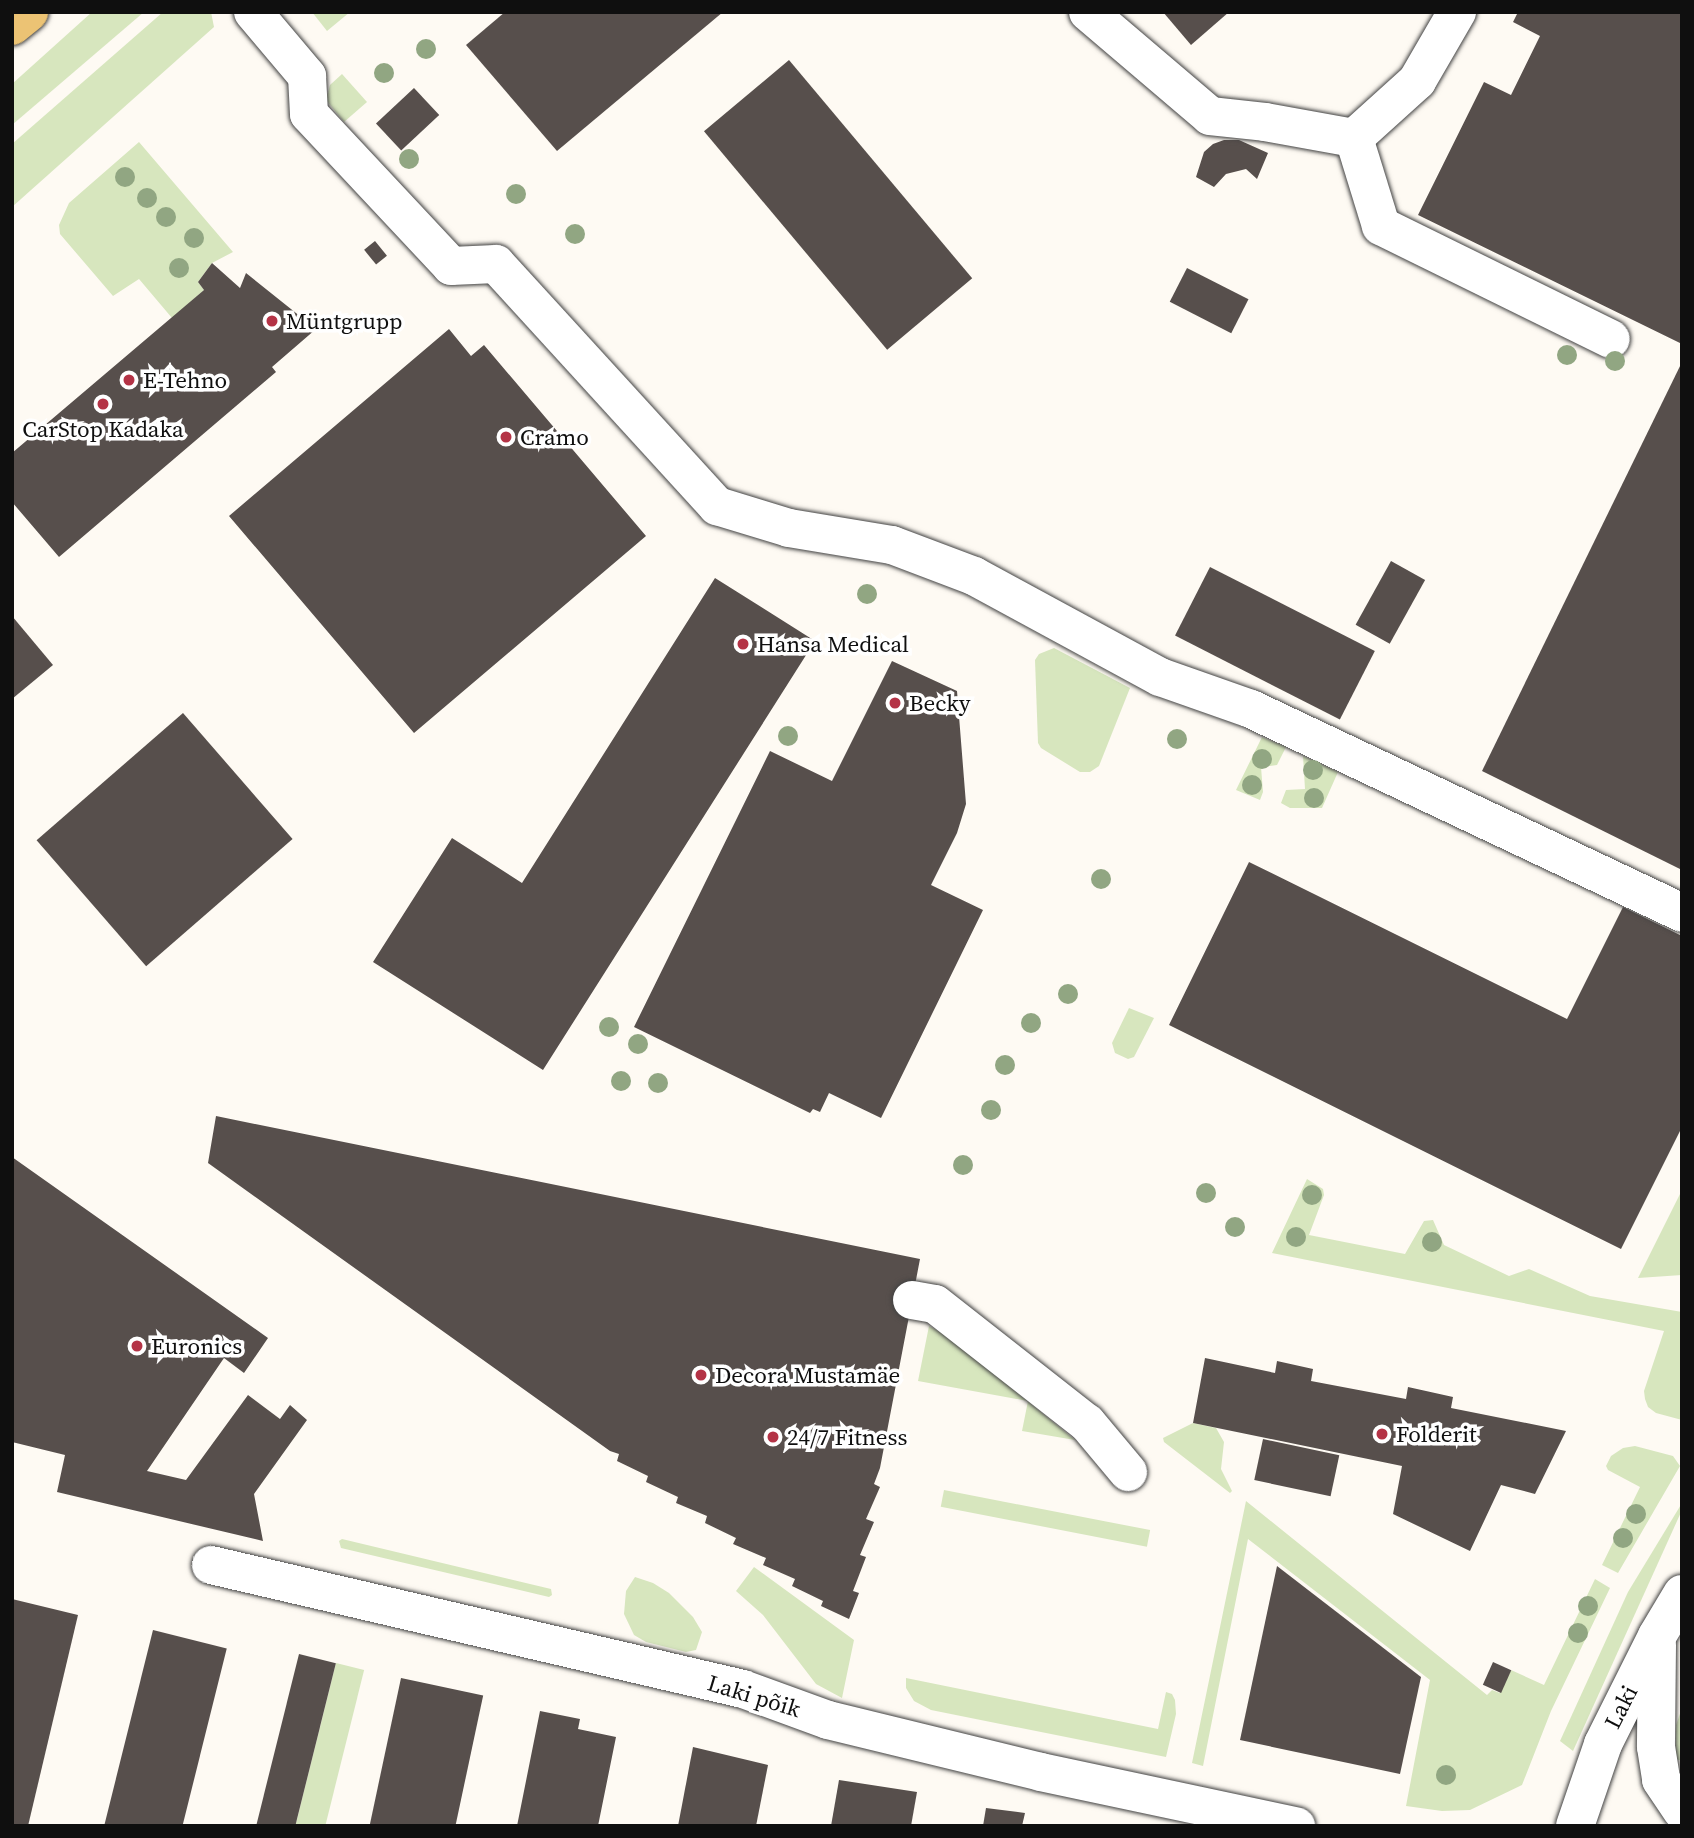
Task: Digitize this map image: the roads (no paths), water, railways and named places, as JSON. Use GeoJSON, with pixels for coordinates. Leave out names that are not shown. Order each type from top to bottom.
{"type":"FeatureCollection","features":[{"type":"Feature","properties":{"kind":"main road"},"geometry":{"type":"LineString","coordinates":[[12,26],[29,12]]}},
{"type":"Feature","properties":{"kind":"street"},"geometry":{"type":"LineString","coordinates":[[253,12],[307,76],[309,114],[451,266],[496,264],[717,506],[789,528],[891,545],[974,576],[1160,677],[1251,709],[1682,913]]}},
{"type":"Feature","properties":{"kind":"street"},"geometry":{"type":"LineString","coordinates":[[1088,12],[1210,116],[1265,122],[1354,138]]}},
{"type":"Feature","properties":{"kind":"street"},"geometry":{"type":"LineString","coordinates":[[1354,138],[1417,81],[1457,12]]}},
{"type":"Feature","properties":{"kind":"street"},"geometry":{"type":"LineString","coordinates":[[1354,138],[1381,226],[1611,340]]}},
{"type":"Feature","properties":{"kind":"street"},"geometry":{"type":"LineString","coordinates":[[912,1300],[934,1304],[1087,1423],[1128,1472]]}},
{"type":"Feature","properties":{"kind":"street","name":"Laki põik"},"geometry":{"type":"LineString","coordinates":[[211,1565],[743,1689],[828,1720],[1029,1769],[1208,1810],[1296,1826]]}},
{"type":"Feature","properties":{"kind":"street","name":"Laki"},"geometry":{"type":"LineString","coordinates":[[1575,1826],[1603,1744],[1657,1636],[1682,1594]]}},
{"type":"Feature","properties":{"kind":"street"},"geometry":{"type":"LineString","coordinates":[[1657,1636],[1656,1747],[1661,1780],[1682,1811]]}},
{"type":"Feature","properties":{"kind":"place","name":"Müntgrupp"},"geometry":{"type":"Point","coordinates":[272,321]}},
{"type":"Feature","properties":{"kind":"place","name":"E-Tehno"},"geometry":{"type":"Point","coordinates":[129,380]}},
{"type":"Feature","properties":{"kind":"place","name":"CarStop Kadaka"},"geometry":{"type":"Point","coordinates":[103,404]}},
{"type":"Feature","properties":{"kind":"place","name":"Cramo"},"geometry":{"type":"Point","coordinates":[506,437]}},
{"type":"Feature","properties":{"kind":"place","name":"Hansa Medical"},"geometry":{"type":"Point","coordinates":[743,644]}},
{"type":"Feature","properties":{"kind":"place","name":"Becky"},"geometry":{"type":"Point","coordinates":[895,703]}},
{"type":"Feature","properties":{"kind":"place","name":"Euronics"},"geometry":{"type":"Point","coordinates":[137,1346]}},
{"type":"Feature","properties":{"kind":"place","name":"Decora Mustamäe"},"geometry":{"type":"Point","coordinates":[701,1375]}},
{"type":"Feature","properties":{"kind":"place","name":"Folderit"},"geometry":{"type":"Point","coordinates":[1382,1434]}},
{"type":"Feature","properties":{"kind":"place","name":"24/7 Fitness"},"geometry":{"type":"Point","coordinates":[773,1437]}}]}
